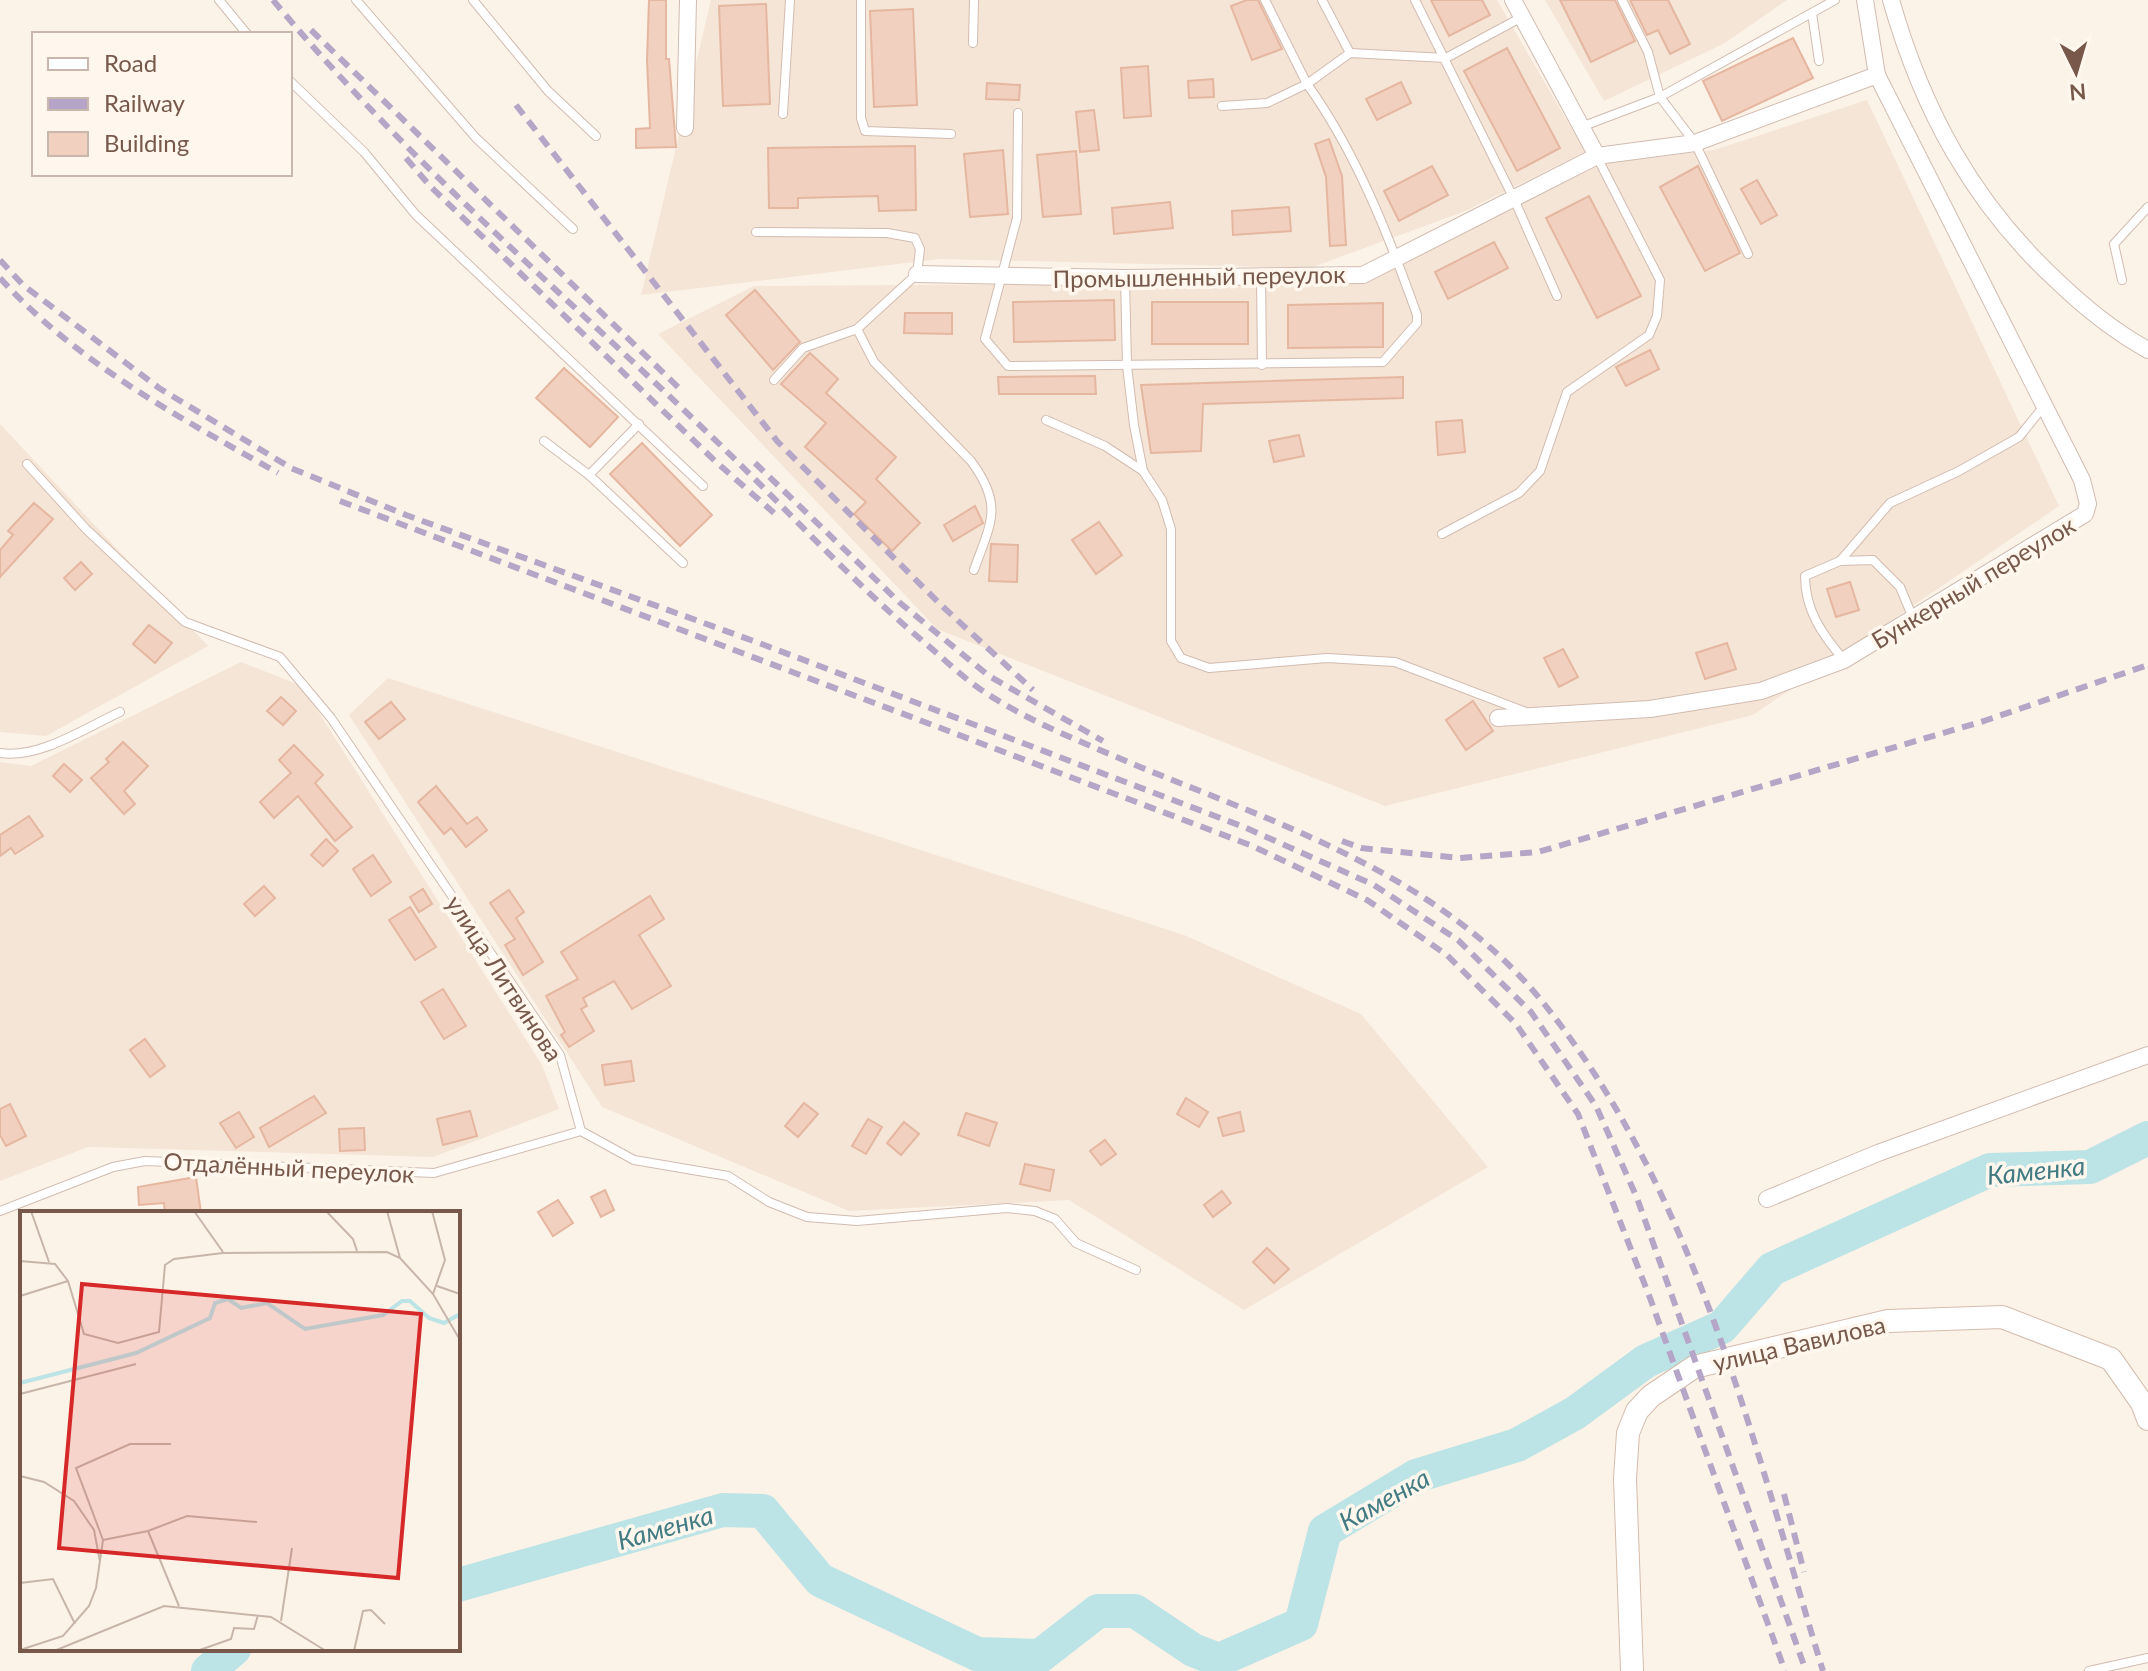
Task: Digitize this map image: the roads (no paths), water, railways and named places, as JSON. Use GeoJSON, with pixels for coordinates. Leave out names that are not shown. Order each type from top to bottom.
{"type":"FeatureCollection","features":[{"type":"Feature","properties":{"kind":"main road","name":"улица Вавилова"},"geometry":{"type":"LineString","coordinates":[[1632,1671],[1625,1479],[1628,1433],[1637,1411],[1651,1396],[1694,1367],[1888,1321],[2002,1317],[2111,1359],[2142,1403],[2148,1419]]}},
{"type":"Feature","properties":{"kind":"street"},"geometry":{"type":"LineString","coordinates":[[685,128],[688,0]]}},
{"type":"Feature","properties":{"kind":"street"},"geometry":{"type":"LineString","coordinates":[[1513,0],[1597,156]]}},
{"type":"Feature","properties":{"kind":"street","name":"Бункерный переулок"},"geometry":{"type":"LineString","coordinates":[[1498,718],[1650,709],[1761,691],[1844,660],[2085,514],[2088,504],[2082,480],[1877,75],[1865,0]]}},
{"type":"Feature","properties":{"kind":"street"},"geometry":{"type":"LineString","coordinates":[[1891,0],[1909,61],[1939,130],[1978,194],[2025,251],[2080,303],[2148,350]]}},
{"type":"Feature","properties":{"kind":"street","name":"Промышленный переулок"},"geometry":{"type":"LineString","coordinates":[[917,274],[1125,278],[1363,275],[1597,156],[1695,143],[1877,75]]}},
{"type":"Feature","properties":{"kind":"street"},"geometry":{"type":"LineString","coordinates":[[1767,1199],[1878,1153],[2148,1055]]}},
{"type":"Feature","properties":{"kind":"lane"},"geometry":{"type":"LineString","coordinates":[[219,0],[245,32]]}},
{"type":"Feature","properties":{"kind":"lane"},"geometry":{"type":"LineString","coordinates":[[356,0],[476,138],[573,229]]}},
{"type":"Feature","properties":{"kind":"lane"},"geometry":{"type":"LineString","coordinates":[[473,0],[548,91],[596,136]]}},
{"type":"Feature","properties":{"kind":"lane"},"geometry":{"type":"LineString","coordinates":[[783,114],[790,0]]}},
{"type":"Feature","properties":{"kind":"lane"},"geometry":{"type":"LineString","coordinates":[[861,0],[861,118],[865,131],[951,134]]}},
{"type":"Feature","properties":{"kind":"lane"},"geometry":{"type":"LineString","coordinates":[[973,43],[974,0]]}},
{"type":"Feature","properties":{"kind":"lane"},"geometry":{"type":"LineString","coordinates":[[1018,113],[1017,218],[985,339],[1008,366],[1383,362],[1417,323],[1397,259],[1332,119],[1307,84],[1265,0]]}},
{"type":"Feature","properties":{"kind":"lane"},"geometry":{"type":"LineString","coordinates":[[1322,0],[1350,53]]}},
{"type":"Feature","properties":{"kind":"lane"},"geometry":{"type":"LineString","coordinates":[[1415,0],[1514,199],[1557,296]]}},
{"type":"Feature","properties":{"kind":"lane"},"geometry":{"type":"LineString","coordinates":[[1622,0],[1648,52],[1660,97],[1695,143],[1748,254]]}},
{"type":"Feature","properties":{"kind":"lane"},"geometry":{"type":"LineString","coordinates":[[1581,127],[1660,97],[1835,0]]}},
{"type":"Feature","properties":{"kind":"lane"},"geometry":{"type":"LineString","coordinates":[[1812,13],[1819,61]]}},
{"type":"Feature","properties":{"kind":"lane"},"geometry":{"type":"LineString","coordinates":[[1222,106],[1267,103],[1307,84],[1350,53],[1446,58],[1522,17]]}},
{"type":"Feature","properties":{"kind":"lane"},"geometry":{"type":"LineString","coordinates":[[292,83],[364,152],[416,215],[703,486]]}},
{"type":"Feature","properties":{"kind":"lane"},"geometry":{"type":"LineString","coordinates":[[1442,534],[1519,493],[1540,471],[1567,392],[1649,335],[1657,316],[1660,280],[1597,156]]}},
{"type":"Feature","properties":{"kind":"lane"},"geometry":{"type":"LineString","coordinates":[[2122,280],[2114,244],[2148,207]]}},
{"type":"Feature","properties":{"kind":"lane"},"geometry":{"type":"LineString","coordinates":[[756,232],[887,233],[915,238],[920,249],[917,274],[857,329],[803,348],[774,380]]}},
{"type":"Feature","properties":{"kind":"lane"},"geometry":{"type":"LineString","coordinates":[[1261,276],[1262,365]]}},
{"type":"Feature","properties":{"kind":"lane"},"geometry":{"type":"LineString","coordinates":[[1125,278],[1127,366],[1143,471]]}},
{"type":"Feature","properties":{"kind":"lane"},"geometry":{"type":"LineString","coordinates":[[857,329],[874,362],[985,479],[995,512],[974,570]]}},
{"type":"Feature","properties":{"kind":"lane"},"geometry":{"type":"LineString","coordinates":[[1840,561],[1890,503],[1959,471],[2019,437],[2045,406]]}},
{"type":"Feature","properties":{"kind":"lane"},"geometry":{"type":"LineString","coordinates":[[1046,420],[1105,446],[1143,471],[1162,500],[1171,529],[1171,641],[1181,658],[1209,668],[1327,658],[1395,662],[1538,717]]}},
{"type":"Feature","properties":{"kind":"lane"},"geometry":{"type":"LineString","coordinates":[[589,475],[639,424]]}},
{"type":"Feature","properties":{"kind":"lane"},"geometry":{"type":"LineString","coordinates":[[544,441],[589,475],[683,563]]}},
{"type":"Feature","properties":{"kind":"lane","name":"улица Литвинова"},"geometry":{"type":"LineString","coordinates":[[27,464],[86,529],[185,622],[280,657],[323,708],[560,1055],[581,1131]]}},
{"type":"Feature","properties":{"kind":"lane"},"geometry":{"type":"LineString","coordinates":[[1844,660],[1820,631],[1805,594],[1805,576],[1840,561],[1873,560],[1900,587],[1913,618]]}},
{"type":"Feature","properties":{"kind":"lane"},"geometry":{"type":"LineString","coordinates":[[0,753],[15,755],[42,747],[120,712]]}},
{"type":"Feature","properties":{"kind":"lane"},"geometry":{"type":"LineString","coordinates":[[581,1131],[634,1160],[728,1176],[769,1202],[807,1217],[857,1221],[1007,1208],[1035,1211],[1055,1219],[1076,1243],[1136,1270]]}},
{"type":"Feature","properties":{"kind":"lane","name":"Отдалённый переулок"},"geometry":{"type":"LineString","coordinates":[[0,1211],[113,1167],[145,1161],[434,1173],[581,1131]]}},
{"type":"Feature","properties":{"kind":"lane"},"geometry":{"type":"LineString","coordinates":[[2089,1671],[2148,1658]]}},
{"type":"Feature","properties":{"kind":"waterway","name":"Каменка"},"geometry":{"type":"LineString","coordinates":[[460,1584],[723,1510],[763,1511],[820,1580],[977,1654],[1040,1656],[1098,1611],[1135,1611],[1193,1650],[1219,1660],[1301,1624],[1325,1531],[1416,1476],[1517,1445],[1575,1413],[1646,1361],[1722,1327],[1772,1269],[1990,1170],[2090,1167],[2148,1138]]}},
{"type":"Feature","properties":{"kind":"waterway","name":"Каменка"},"geometry":{"type":"LineString","coordinates":[[208,1671],[232,1651]]}},
{"type":"Feature","properties":{"kind":"railway"},"geometry":{"type":"LineString","coordinates":[[273,0],[323,58],[430,170],[711,436],[897,619],[973,684],[998,701],[1058,732],[1250,811],[1359,860],[1411,889],[1460,923],[1505,961],[1545,1005],[1598,1079],[1643,1157],[1681,1239],[1715,1324],[1744,1410],[1823,1671]]}},
{"type":"Feature","properties":{"kind":"railway"},"geometry":{"type":"LineString","coordinates":[[311,30],[681,390]]}},
{"type":"Feature","properties":{"kind":"railway"},"geometry":{"type":"LineString","coordinates":[[516,105],[777,441],[941,605],[1033,690]]}},
{"type":"Feature","properties":{"kind":"railway"},"geometry":{"type":"LineString","coordinates":[[406,158],[430,186],[715,461],[774,513]]}},
{"type":"Feature","properties":{"kind":"railway"},"geometry":{"type":"LineString","coordinates":[[0,260],[23,285],[159,388],[291,468],[406,515],[759,643],[1244,827],[1374,885],[1458,940],[1531,1012],[1596,1106],[1637,1198],[1806,1671]]}},
{"type":"Feature","properties":{"kind":"railway"},"geometry":{"type":"LineString","coordinates":[[0,278],[30,309],[96,363],[167,409],[278,473]]}},
{"type":"Feature","properties":{"kind":"railway"},"geometry":{"type":"LineString","coordinates":[[755,463],[899,602],[989,676],[1103,741]]}},
{"type":"Feature","properties":{"kind":"railway"},"geometry":{"type":"LineString","coordinates":[[340,501],[1250,845],[1367,900],[1447,955],[1516,1024],[1578,1114],[1650,1298],[1785,1671]]}},
{"type":"Feature","properties":{"kind":"railway"},"geometry":{"type":"LineString","coordinates":[[1342,841],[1361,848],[1460,858],[1538,852],[1984,721],[2148,665]]}},
{"type":"Feature","properties":{"kind":"railway"},"geometry":{"type":"LineString","coordinates":[[1784,1494],[1804,1572]]}}]}
